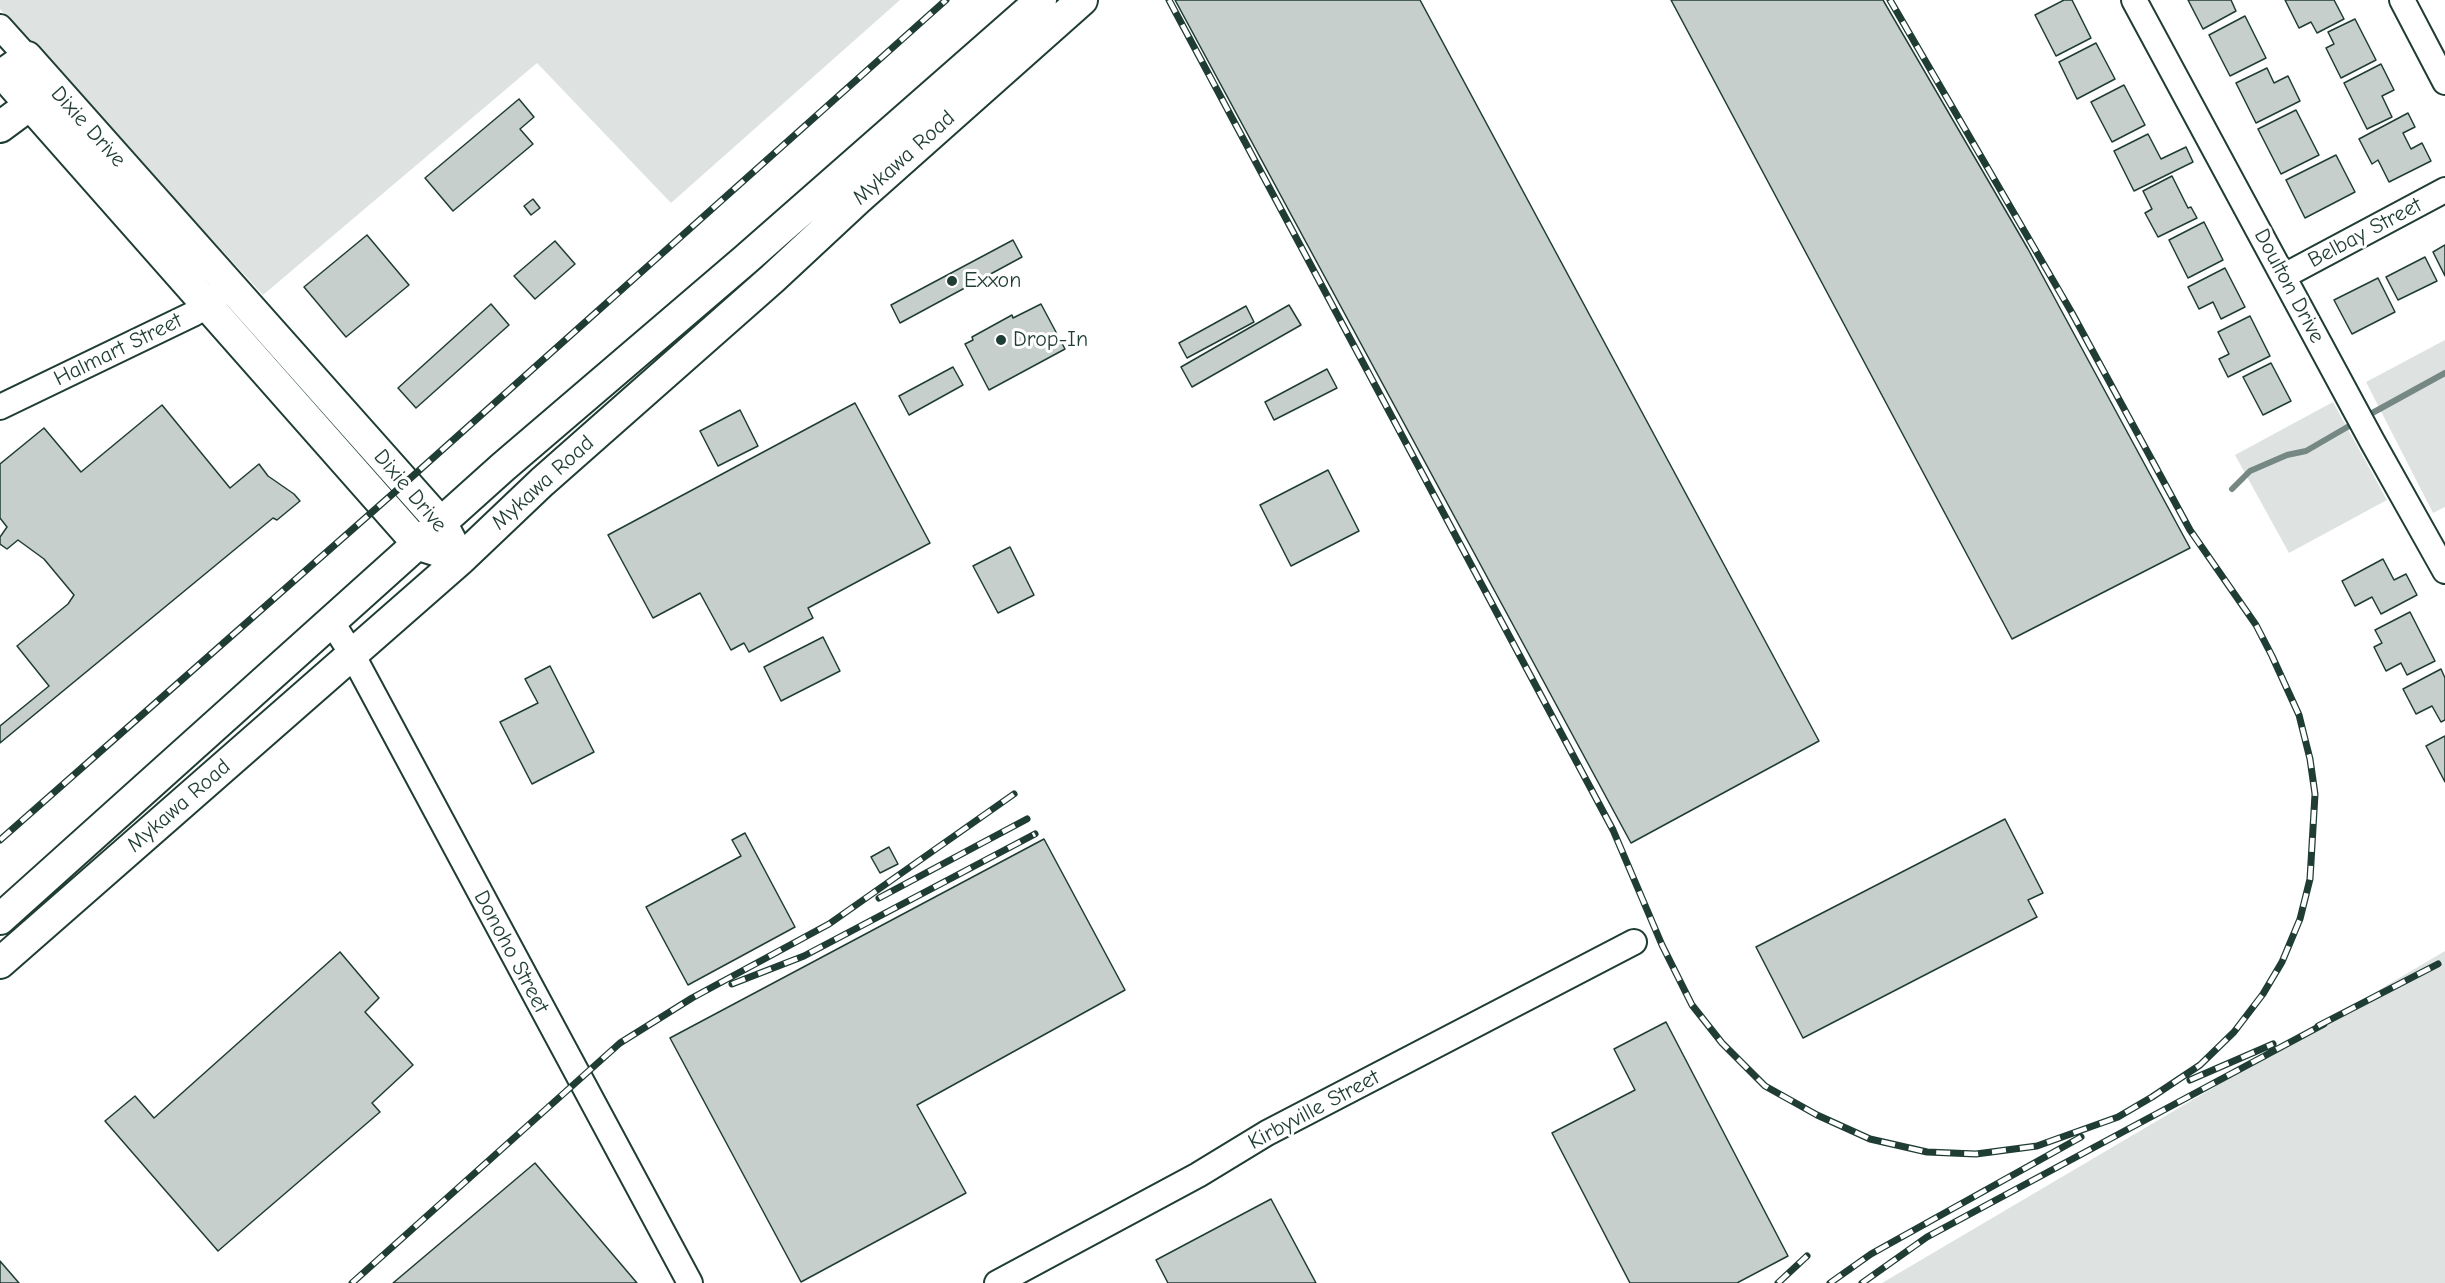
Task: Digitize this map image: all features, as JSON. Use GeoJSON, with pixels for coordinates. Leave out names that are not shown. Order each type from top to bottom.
{"type":"FeatureCollection","features":[{"type":"Feature","properties":{"kind":"main road","name":"Mykawa Road"},"geometry":{"type":"LineString","coordinates":[[0,963],[461,559],[542,482],[772,279],[858,199],[997,56],[1041,0]]}},
{"type":"Feature","properties":{"kind":"main road","name":"Mykawa Road"},"geometry":{"type":"LineString","coordinates":[[0,919],[503,468],[842,174],[997,56],[1082,0]]}},
{"type":"Feature","properties":{"kind":"main road","name":"Dixie Drive"},"geometry":{"type":"LineString","coordinates":[[7,69],[54,88],[419,545],[461,559]]}},
{"type":"Feature","properties":{"kind":"main road","name":"Dixie Drive"},"geometry":{"type":"LineString","coordinates":[[7,69],[30,105],[219,294],[442,524],[461,559]]}},
{"type":"Feature","properties":{"kind":"main road"},"geometry":{"type":"LineString","coordinates":[[0,127],[54,88]]}},
{"type":"Feature","properties":{"kind":"street","name":"Doulton Drive"},"geometry":{"type":"LineString","coordinates":[[2134,0],[2372,441],[2445,571]]}},
{"type":"Feature","properties":{"kind":"street"},"geometry":{"type":"LineString","coordinates":[[2402,0],[2445,82]]}},
{"type":"Feature","properties":{"kind":"street","name":"Dixie Drive"},"geometry":{"type":"LineString","coordinates":[[0,27],[7,69]]}},
{"type":"Feature","properties":{"kind":"street"},"geometry":{"type":"LineString","coordinates":[[842,174],[858,199]]}},
{"type":"Feature","properties":{"kind":"street","name":"Belbay Street"},"geometry":{"type":"LineString","coordinates":[[2284,276],[2445,190]]}},
{"type":"Feature","properties":{"kind":"street","name":"Halmart Street"},"geometry":{"type":"LineString","coordinates":[[0,407],[219,294]]}},
{"type":"Feature","properties":{"kind":"street","name":"Donoho Street"},"geometry":{"type":"LineString","coordinates":[[332,621],[352,654],[690,1283]]}},
{"type":"Feature","properties":{"kind":"street","name":"Kirbyville Street"},"geometry":{"type":"LineString","coordinates":[[997,1283],[1198,1175],[1267,1133],[1634,942]]}},
{"type":"Feature","properties":{"kind":"shaded area"},"geometry":{"type":"Polygon","coordinates":[[[0,0],[900,0],[671,203],[537,63],[263,295],[0,9],[0,0]]]}},
{"type":"Feature","properties":{"kind":"shaded area"},"geometry":{"type":"Polygon","coordinates":[[[2445,340],[2445,507],[2433,513],[2366,382],[2445,340]]]}},
{"type":"Feature","properties":{"kind":"shaded area"},"geometry":{"type":"Polygon","coordinates":[[[2333,402],[2387,500],[2289,553],[2235,455],[2333,402]]]}},
{"type":"Feature","properties":{"kind":"shaded area"},"geometry":{"type":"Polygon","coordinates":[[[2445,951],[2445,1283],[1882,1283],[2445,951]]]}},
{"type":"Feature","properties":{"kind":"building"},"geometry":{"type":"Polygon","coordinates":[[[1175,0],[1420,0],[1819,741],[1631,843],[1175,0]]]}},
{"type":"Feature","properties":{"kind":"building"},"geometry":{"type":"Polygon","coordinates":[[[1671,0],[1883,0],[2028,249],[2190,548],[2012,639],[1671,0]]]}},
{"type":"Feature","properties":{"kind":"building"},"geometry":{"type":"Polygon","coordinates":[[[2064,0],[2072,0],[2091,38],[2056,56],[2035,15],[2064,0]]]}},
{"type":"Feature","properties":{"kind":"building"},"geometry":{"type":"Polygon","coordinates":[[[2188,0],[2231,0],[2236,11],[2203,29],[2188,0]]]}},
{"type":"Feature","properties":{"kind":"building"},"geometry":{"type":"Polygon","coordinates":[[[2285,0],[2334,0],[2344,19],[2317,33],[2311,22],[2299,28],[2285,0]]]}},
{"type":"Feature","properties":{"kind":"building"},"geometry":{"type":"Polygon","coordinates":[[[2245,16],[2266,58],[2230,76],[2209,35],[2245,16]]]}},
{"type":"Feature","properties":{"kind":"building"},"geometry":{"type":"Polygon","coordinates":[[[2355,19],[2376,60],[2341,78],[2326,48],[2334,44],[2328,32],[2355,19]]]}},
{"type":"Feature","properties":{"kind":"building"},"geometry":{"type":"Polygon","coordinates":[[[2096,43],[2115,79],[2077,99],[2059,62],[2096,43]]]}},
{"type":"Feature","properties":{"kind":"building"},"geometry":{"type":"Polygon","coordinates":[[[2381,64],[2394,90],[2382,96],[2392,117],[2367,129],[2344,83],[2381,64]]]}},
{"type":"Feature","properties":{"kind":"building"},"geometry":{"type":"Polygon","coordinates":[[[2267,68],[2274,83],[2288,76],[2300,101],[2256,123],[2236,83],[2267,68]]]}},
{"type":"Feature","properties":{"kind":"building"},"geometry":{"type":"Polygon","coordinates":[[[2124,85],[2145,125],[2112,142],[2091,102],[2124,85]]]}},
{"type":"Feature","properties":{"kind":"building"},"geometry":{"type":"Polygon","coordinates":[[[519,99],[534,117],[520,129],[533,144],[453,211],[425,178],[519,99]]]}},
{"type":"Feature","properties":{"kind":"building"},"geometry":{"type":"Polygon","coordinates":[[[2296,110],[2319,155],[2281,174],[2258,129],[2296,110]]]}},
{"type":"Feature","properties":{"kind":"building"},"geometry":{"type":"Polygon","coordinates":[[[2408,113],[2415,127],[2403,133],[2411,149],[2422,143],[2431,161],[2389,182],[2378,160],[2372,164],[2359,139],[2408,113]]]}},
{"type":"Feature","properties":{"kind":"building"},"geometry":{"type":"Polygon","coordinates":[[[2148,134],[2161,159],[2186,147],[2193,162],[2134,191],[2114,151],[2148,134]]]}},
{"type":"Feature","properties":{"kind":"building"},"geometry":{"type":"Polygon","coordinates":[[[2336,155],[2355,192],[2305,218],[2286,180],[2336,155]]]}},
{"type":"Feature","properties":{"kind":"building"},"geometry":{"type":"Polygon","coordinates":[[[2172,176],[2188,208],[2191,207],[2197,218],[2158,237],[2145,213],[2152,209],[2143,191],[2172,176]]]}},
{"type":"Feature","properties":{"kind":"building"},"geometry":{"type":"Polygon","coordinates":[[[533,199],[540,208],[531,215],[524,206],[533,199]]]}},
{"type":"Feature","properties":{"kind":"building"},"geometry":{"type":"Polygon","coordinates":[[[2204,222],[2223,260],[2188,278],[2169,240],[2204,222]]]}},
{"type":"Feature","properties":{"kind":"building"},"geometry":{"type":"Polygon","coordinates":[[[367,235],[409,285],[346,337],[304,287],[367,235]]]}},
{"type":"Feature","properties":{"kind":"building"},"geometry":{"type":"Polygon","coordinates":[[[1013,240],[1022,257],[900,323],[891,305],[1013,240]]]}},
{"type":"Feature","properties":{"kind":"building"},"geometry":{"type":"Polygon","coordinates":[[[555,241],[575,264],[535,299],[514,276],[555,241]]]}},
{"type":"Feature","properties":{"kind":"building"},"geometry":{"type":"Polygon","coordinates":[[[2445,245],[2445,276],[2433,252],[2445,245]]]}},
{"type":"Feature","properties":{"kind":"building"},"geometry":{"type":"Polygon","coordinates":[[[2425,257],[2437,281],[2398,300],[2386,277],[2425,257]]]}},
{"type":"Feature","properties":{"kind":"building"},"geometry":{"type":"Polygon","coordinates":[[[2225,268],[2245,307],[2221,319],[2213,302],[2199,309],[2188,287],[2225,268]]]}},
{"type":"Feature","properties":{"kind":"building"},"geometry":{"type":"Polygon","coordinates":[[[2378,278],[2395,312],[2352,334],[2334,300],[2378,278]]]}},
{"type":"Feature","properties":{"kind":"building"},"geometry":{"type":"Polygon","coordinates":[[[491,304],[509,325],[416,408],[398,388],[491,304]]]}},
{"type":"Feature","properties":{"kind":"building"},"geometry":{"type":"Polygon","coordinates":[[[1041,304],[1065,349],[989,390],[965,344],[973,340],[972,337],[1012,315],[1013,318],[1041,304]]]}},
{"type":"Feature","properties":{"kind":"building"},"geometry":{"type":"Polygon","coordinates":[[[1289,305],[1301,325],[1192,387],[1181,367],[1289,305]]]}},
{"type":"Feature","properties":{"kind":"building"},"geometry":{"type":"Polygon","coordinates":[[[1246,306],[1254,322],[1187,358],[1179,343],[1246,306]]]}},
{"type":"Feature","properties":{"kind":"building"},"geometry":{"type":"Polygon","coordinates":[[[2250,316],[2270,356],[2228,377],[2219,359],[2229,354],[2218,332],[2250,316]]]}},
{"type":"Feature","properties":{"kind":"building"},"geometry":{"type":"Polygon","coordinates":[[[2271,363],[2291,401],[2263,415],[2243,377],[2271,363]]]}},
{"type":"Feature","properties":{"kind":"building"},"geometry":{"type":"Polygon","coordinates":[[[953,367],[963,385],[909,415],[899,396],[953,367]]]}},
{"type":"Feature","properties":{"kind":"building"},"geometry":{"type":"Polygon","coordinates":[[[1327,369],[1337,388],[1274,420],[1265,402],[1327,369]]]}},
{"type":"Feature","properties":{"kind":"building"},"geometry":{"type":"Polygon","coordinates":[[[855,403],[930,543],[808,608],[813,618],[749,652],[744,643],[731,650],[700,593],[653,618],[608,535],[855,403]]]}},
{"type":"Feature","properties":{"kind":"building"},"geometry":{"type":"Polygon","coordinates":[[[162,405],[230,488],[259,464],[268,476],[294,494],[300,501],[277,520],[273,518],[0,743],[0,726],[49,686],[17,646],[68,604],[74,595],[44,559],[18,540],[7,549],[0,544],[0,537],[7,527],[0,518],[0,464],[44,428],[81,472],[162,405]]]}},
{"type":"Feature","properties":{"kind":"building"},"geometry":{"type":"Polygon","coordinates":[[[740,410],[758,446],[718,466],[700,431],[740,410]]]}},
{"type":"Feature","properties":{"kind":"building"},"geometry":{"type":"Polygon","coordinates":[[[1328,470],[1359,531],[1291,566],[1260,505],[1328,470]]]}},
{"type":"Feature","properties":{"kind":"building"},"geometry":{"type":"Polygon","coordinates":[[[1010,547],[1034,595],[998,613],[973,566],[1010,547]]]}},
{"type":"Feature","properties":{"kind":"building"},"geometry":{"type":"Polygon","coordinates":[[[2383,559],[2394,580],[2406,574],[2417,595],[2381,614],[2372,597],[2355,606],[2342,581],[2383,559]]]}},
{"type":"Feature","properties":{"kind":"building"},"geometry":{"type":"Polygon","coordinates":[[[2410,612],[2435,661],[2407,675],[2401,663],[2386,671],[2374,647],[2382,643],[2375,630],[2410,612]]]}},
{"type":"Feature","properties":{"kind":"building"},"geometry":{"type":"Polygon","coordinates":[[[823,637],[840,671],[781,701],[764,667],[823,637]]]}},
{"type":"Feature","properties":{"kind":"building"},"geometry":{"type":"Polygon","coordinates":[[[550,666],[594,752],[532,784],[500,722],[538,703],[525,679],[550,666]]]}},
{"type":"Feature","properties":{"kind":"building"},"geometry":{"type":"Polygon","coordinates":[[[2441,669],[2445,678],[2445,720],[2441,722],[2432,706],[2416,714],[2403,689],[2441,669]]]}},
{"type":"Feature","properties":{"kind":"building"},"geometry":{"type":"Polygon","coordinates":[[[2445,736],[2445,782],[2426,746],[2445,736]]]}},
{"type":"Feature","properties":{"kind":"building"},"geometry":{"type":"Polygon","coordinates":[[[2005,819],[2043,893],[2028,900],[2037,917],[1803,1038],[1756,947],[2005,819]]]}},
{"type":"Feature","properties":{"kind":"building"},"geometry":{"type":"Polygon","coordinates":[[[745,833],[795,927],[688,985],[646,907],[741,856],[732,840],[745,833]]]}},
{"type":"Feature","properties":{"kind":"building"},"geometry":{"type":"Polygon","coordinates":[[[1044,839],[1125,990],[917,1105],[966,1193],[801,1282],[670,1038],[1044,839]]]}},
{"type":"Feature","properties":{"kind":"building"},"geometry":{"type":"Polygon","coordinates":[[[889,847],[898,864],[880,873],[871,857],[889,847]]]}},
{"type":"Feature","properties":{"kind":"building"},"geometry":{"type":"Polygon","coordinates":[[[340,952],[379,998],[365,1012],[413,1065],[372,1103],[380,1112],[218,1251],[105,1121],[135,1096],[154,1118],[340,952]]]}},
{"type":"Feature","properties":{"kind":"building"},"geometry":{"type":"Polygon","coordinates":[[[1666,1022],[1788,1256],[1737,1283],[1630,1283],[1552,1133],[1635,1090],[1614,1049],[1666,1022]]]}},
{"type":"Feature","properties":{"kind":"building"},"geometry":{"type":"Polygon","coordinates":[[[535,1163],[637,1283],[393,1283],[535,1163]]]}},
{"type":"Feature","properties":{"kind":"building"},"geometry":{"type":"Polygon","coordinates":[[[1271,1199],[1316,1283],[1168,1283],[1156,1260],[1271,1199]]]}},
{"type":"Feature","properties":{"kind":"building"},"geometry":{"type":"Polygon","coordinates":[[[0,1261],[19,1283],[0,1283],[0,1261]]]}},
{"type":"Feature","properties":{"kind":"waterway"},"geometry":{"type":"LineString","coordinates":[[2365,417],[2445,373]]}},
{"type":"Feature","properties":{"kind":"waterway"},"geometry":{"type":"LineString","coordinates":[[2232,489],[2250,471],[2287,455],[2306,451],[2356,422]]}},
{"type":"Feature","properties":{"kind":"railway"},"geometry":{"type":"LineString","coordinates":[[0,840],[405,483],[946,0]]}},
{"type":"Feature","properties":{"kind":"railway"},"geometry":{"type":"LineString","coordinates":[[1169,0],[1613,830],[1662,945],[1692,1005],[1722,1043],[1765,1086],[1817,1115],[1870,1139],[1927,1152],[1976,1154],[2037,1146],[2118,1117],[2200,1065],[2234,1032],[2263,994],[2282,962],[2300,919],[2310,879],[2315,794],[2310,759],[2299,715],[2256,625],[2190,530],[2072,313],[1890,0]]}},
{"type":"Feature","properties":{"kind":"railway"},"geometry":{"type":"LineString","coordinates":[[352,1283],[620,1043],[692,998],[829,924],[1014,794]]}},
{"type":"Feature","properties":{"kind":"railway"},"geometry":{"type":"LineString","coordinates":[[879,898],[1027,819]]}},
{"type":"Feature","properties":{"kind":"railway"},"geometry":{"type":"LineString","coordinates":[[732,984],[804,956],[1035,834]]}},
{"type":"Feature","properties":{"kind":"railway"},"geometry":{"type":"LineString","coordinates":[[2318,1026],[2438,964]]}},
{"type":"Feature","properties":{"kind":"railway"},"geometry":{"type":"LineString","coordinates":[[1862,1283],[1927,1237],[2324,1024]]}},
{"type":"Feature","properties":{"kind":"railway"},"geometry":{"type":"LineString","coordinates":[[2190,1080],[2273,1044]]}},
{"type":"Feature","properties":{"kind":"railway"},"geometry":{"type":"LineString","coordinates":[[1830,1283],[1871,1254],[2081,1137]]}},
{"type":"Feature","properties":{"kind":"railway"},"geometry":{"type":"LineString","coordinates":[[1778,1283],[1807,1256]]}},
{"type":"Feature","properties":{"kind":"place","name":"Exxon"},"geometry":{"type":"Point","coordinates":[952,281]}},
{"type":"Feature","properties":{"kind":"place","name":"Drop-In"},"geometry":{"type":"Point","coordinates":[1001,340]}}]}
